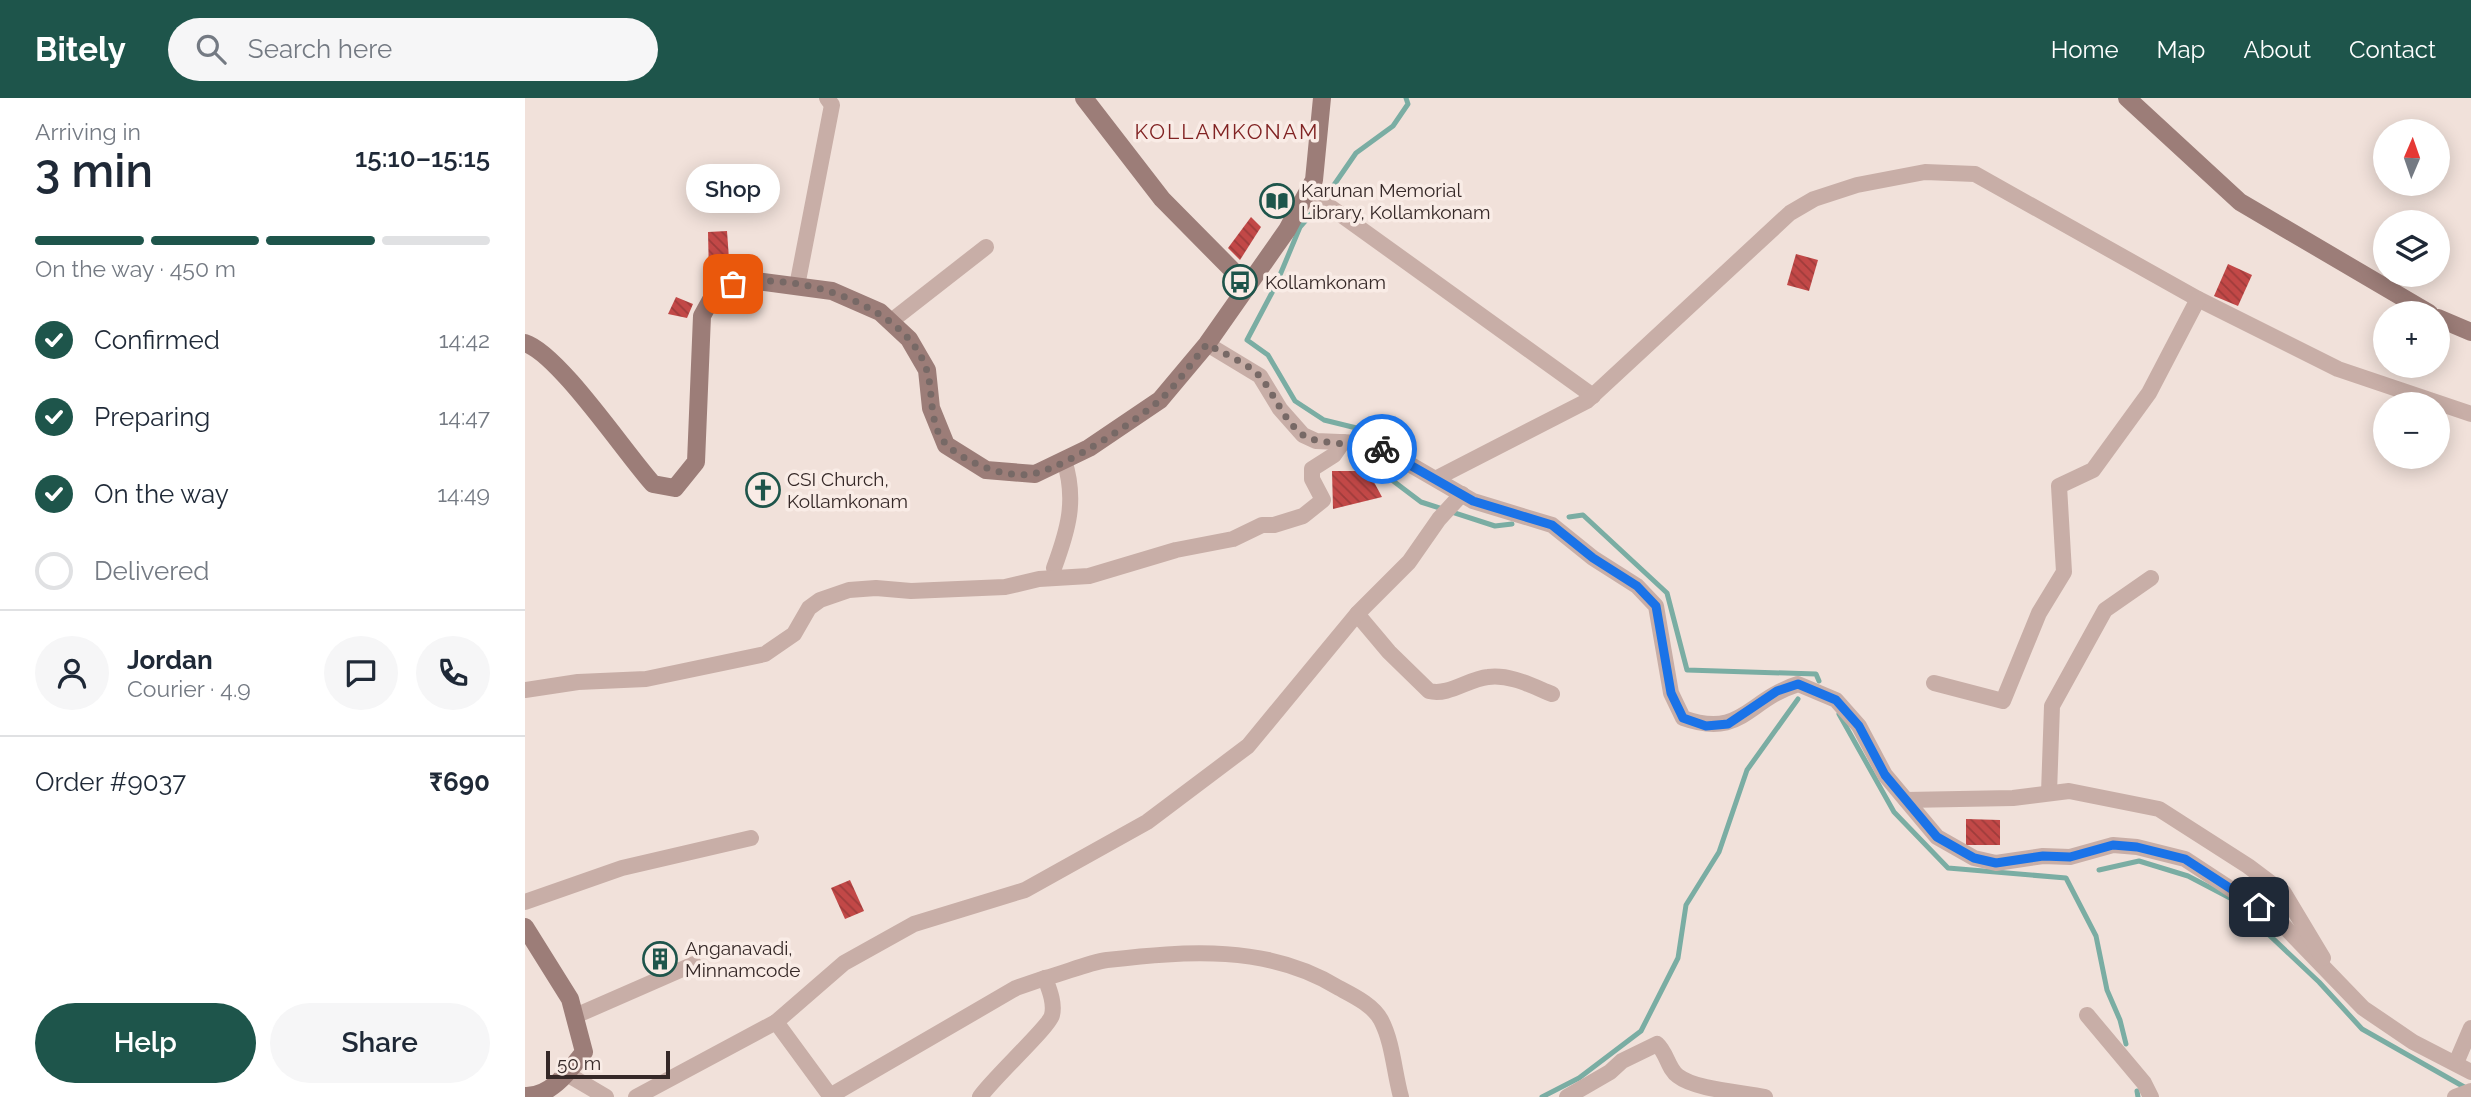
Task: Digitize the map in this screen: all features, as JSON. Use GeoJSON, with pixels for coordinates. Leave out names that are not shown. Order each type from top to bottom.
{"type":"FeatureCollection","features":[{"type":"Feature","properties":{"kind":"main road"},"geometry":{"type":"LineString","coordinates":[[1084,98],[1162,199],[1248,286]]}},
{"type":"Feature","properties":{"kind":"main road"},"geometry":{"type":"LineString","coordinates":[[525,344],[537,347],[573,386],[653,484],[675,488],[696,462],[702,316],[718,287],[749,280],[832,291],[880,312],[909,339],[927,370],[931,408],[946,445],[986,470],[1035,474],[1089,448],[1160,400],[1207,344],[1311,193],[1322,98]]}},
{"type":"Feature","properties":{"kind":"main road"},"geometry":{"type":"LineString","coordinates":[[2127,98],[2240,202],[2408,301]]}},
{"type":"Feature","properties":{"kind":"main road"},"geometry":{"type":"LineString","coordinates":[[2450,323],[2471,332]]}},
{"type":"Feature","properties":{"kind":"main road"},"geometry":{"type":"LineString","coordinates":[[525,927],[571,999],[584,1052],[562,1082],[533,1097],[525,1096]]}},
{"type":"Feature","properties":{"kind":"street"},"geometry":{"type":"LineString","coordinates":[[797,286],[832,105],[827,98]]}},
{"type":"Feature","properties":{"kind":"street"},"geometry":{"type":"LineString","coordinates":[[1437,478],[1593,396],[1790,213],[1814,199],[1857,185],[1925,172],[1975,174],[2198,299],[2337,369],[2471,414]]}},
{"type":"Feature","properties":{"kind":"street"},"geometry":{"type":"LineString","coordinates":[[1311,193],[1593,396]]}},
{"type":"Feature","properties":{"kind":"street"},"geometry":{"type":"LineString","coordinates":[[890,322],[986,247]]}},
{"type":"Feature","properties":{"kind":"street"},"geometry":{"type":"LineString","coordinates":[[1934,683],[2003,701],[2039,613],[2064,572],[2059,486],[2093,470],[2149,393],[2198,299]]}},
{"type":"Feature","properties":{"kind":"street"},"geometry":{"type":"LineString","coordinates":[[1207,344],[1261,376],[1280,409],[1303,435],[1316,441],[1363,443],[1385,450],[1437,478],[1458,498],[1552,525],[1593,558],[1637,586],[1656,606],[1671,693],[1683,718],[1706,726],[1728,724],[1777,691],[1798,684],[1836,700],[1859,726],[1885,775],[1937,837],[1974,858],[1996,863],[2043,856],[2070,857],[2113,845],[2185,859],[2277,920],[2363,1008],[2413,1042],[2471,1072]]}},
{"type":"Feature","properties":{"kind":"street"},"geometry":{"type":"LineString","coordinates":[[525,690],[579,682],[646,679],[765,654],[794,634],[809,608],[820,600],[849,590],[876,588],[911,591],[1005,587],[1039,579],[1089,576],[1123,564],[1188,550],[1197,544],[1233,539],[1262,525],[1274,525],[1303,516],[1323,500],[1312,479],[1312,469],[1333,455],[1343,442]]}},
{"type":"Feature","properties":{"kind":"street"},"geometry":{"type":"LineString","coordinates":[[1053,568],[1068,528],[1072,499],[1065,460]]}},
{"type":"Feature","properties":{"kind":"street"},"geometry":{"type":"LineString","coordinates":[[636,1097],[776,1022],[844,963],[914,924],[1025,890],[1147,822],[1248,746],[1357,614],[1409,562],[1439,519],[1458,498]]}},
{"type":"Feature","properties":{"kind":"street"},"geometry":{"type":"LineString","coordinates":[[2049,793],[2052,706],[2105,610],[2151,578]]}},
{"type":"Feature","properties":{"kind":"street"},"geometry":{"type":"LineString","coordinates":[[1357,614],[1389,652],[1429,691],[1438,693],[1486,677],[1507,677],[1552,694]]}},
{"type":"Feature","properties":{"kind":"street"},"geometry":{"type":"LineString","coordinates":[[1906,800],[2014,798],[2069,791],[2159,809],[2248,866],[2284,893],[2340,986]]}},
{"type":"Feature","properties":{"kind":"street"},"geometry":{"type":"LineString","coordinates":[[525,902],[622,869],[751,838]]}},
{"type":"Feature","properties":{"kind":"street"},"geometry":{"type":"LineString","coordinates":[[776,1022],[830,1097],[1016,988],[1045,978],[1104,961],[1182,953],[1256,956],[1321,976],[1374,1010],[1381,1020],[1401,1097]]}},
{"type":"Feature","properties":{"kind":"street"},"geometry":{"type":"LineString","coordinates":[[575,1016],[694,964]]}},
{"type":"Feature","properties":{"kind":"street"},"geometry":{"type":"LineString","coordinates":[[980,1097],[1022,1048],[1048,1027],[1052,1003],[1045,978]]}},
{"type":"Feature","properties":{"kind":"street"},"geometry":{"type":"LineString","coordinates":[[2087,1015],[2144,1083],[2151,1097]]}},
{"type":"Feature","properties":{"kind":"street"},"geometry":{"type":"LineString","coordinates":[[2456,1063],[2471,1028]]}},
{"type":"Feature","properties":{"kind":"street"},"geometry":{"type":"LineString","coordinates":[[1567,1097],[1610,1072],[1622,1060],[1657,1044],[1667,1055],[1675,1074],[1689,1083],[1765,1097]]}},
{"type":"Feature","properties":{"kind":"street"},"geometry":{"type":"LineString","coordinates":[[567,1074],[606,1097]]}},
{"type":"Feature","properties":{"kind":"street"},"geometry":{"type":"LineString","coordinates":[[2455,1097],[2471,1091]]}},
{"type":"Feature","properties":{"kind":"building","name":"Karunan Memorial Library, Kollamkonam"},"geometry":{"type":"Polygon","coordinates":[[[1277,189],[1289,203],[1278,214],[1265,200],[1277,189]]]}},
{"type":"Feature","properties":{"kind":"building"},"geometry":{"type":"Polygon","coordinates":[[[1251,217],[1261,227],[1240,260],[1228,248],[1251,217]]]}},
{"type":"Feature","properties":{"kind":"building"},"geometry":{"type":"Polygon","coordinates":[[[727,231],[730,273],[709,275],[708,232],[727,231]]]}},
{"type":"Feature","properties":{"kind":"building"},"geometry":{"type":"Polygon","coordinates":[[[1796,254],[1818,260],[1809,291],[1787,285],[1796,254]]]}},
{"type":"Feature","properties":{"kind":"building"},"geometry":{"type":"Polygon","coordinates":[[[2228,264],[2252,275],[2238,306],[2214,296],[2228,264]]]}},
{"type":"Feature","properties":{"kind":"building"},"geometry":{"type":"Polygon","coordinates":[[[676,297],[693,304],[687,318],[668,314],[676,297]]]}},
{"type":"Feature","properties":{"kind":"building"},"geometry":{"type":"Polygon","coordinates":[[[1332,471],[1368,471],[1382,497],[1333,509],[1332,471]]]}},
{"type":"Feature","properties":{"kind":"building"},"geometry":{"type":"Polygon","coordinates":[[[1966,819],[2000,820],[2000,845],[1966,845],[1966,819]]]}},
{"type":"Feature","properties":{"kind":"building"},"geometry":{"type":"Polygon","coordinates":[[[850,880],[864,911],[845,919],[831,888],[850,880]]]}},
{"type":"Feature","properties":{"kind":"building","name":"Anganavadi, Minnamcode"},"geometry":{"type":"Polygon","coordinates":[[[666,944],[672,967],[654,974],[647,951],[666,944]]]}},
{"type":"Feature","properties":{"kind":"waterway"},"geometry":{"type":"LineString","coordinates":[[1393,437],[1324,420],[1295,401],[1268,355],[1247,340],[1275,287],[1300,227],[1325,198],[1356,153],[1393,126],[1408,104],[1406,98]]}},
{"type":"Feature","properties":{"kind":"waterway"},"geometry":{"type":"LineString","coordinates":[[1382,465],[1380,471],[1421,502],[1495,526],[1512,524]]}},
{"type":"Feature","properties":{"kind":"waterway"},"geometry":{"type":"LineString","coordinates":[[1569,517],[1583,515],[1667,593],[1687,670],[1816,674],[1819,681]]}},
{"type":"Feature","properties":{"kind":"waterway"},"geometry":{"type":"LineString","coordinates":[[1542,1097],[1579,1078],[1641,1031],[1678,958],[1686,905],[1719,852],[1747,770],[1798,699]]}},
{"type":"Feature","properties":{"kind":"waterway"},"geometry":{"type":"LineString","coordinates":[[1839,714],[1894,812],[1948,868],[2066,878],[2096,936],[2107,990],[2120,1020],[2126,1044]]}},
{"type":"Feature","properties":{"kind":"waterway"},"geometry":{"type":"LineString","coordinates":[[2099,870],[2139,861],[2188,876],[2230,898],[2319,982],[2362,1029],[2466,1088]]}},
{"type":"Feature","properties":{"kind":"waterway"},"geometry":{"type":"LineString","coordinates":[[2137,1091],[2138,1097]]}},
{"type":"Feature","properties":{"kind":"way so far"},"geometry":{"type":"LineString","coordinates":[[733,284],[749,280],[832,291],[880,312],[909,339],[927,370],[931,408],[946,445],[986,470],[1035,474],[1089,448],[1160,400],[1207,344],[1261,376],[1280,409],[1303,435],[1316,441],[1363,443],[1382,449]]}},
{"type":"Feature","properties":{"kind":"place","name":"Karunan Memorial Library, Kollamkonam"},"geometry":{"type":"Point","coordinates":[1277,201]}},
{"type":"Feature","properties":{"kind":"place","name":"Kollamkonam"},"geometry":{"type":"Point","coordinates":[1240,282]}},
{"type":"Feature","properties":{"kind":"place","name":"Shop"},"geometry":{"type":"Point","coordinates":[733,284]}},
{"type":"Feature","properties":{"kind":"place","name":"CSI Church, Kollamkonam"},"geometry":{"type":"Point","coordinates":[763,490]}},
{"type":"Feature","properties":{"kind":"place","name":"Anganavadi, Minnamcode"},"geometry":{"type":"Point","coordinates":[660,959]}},
{"type":"Feature","properties":{"kind":"district","name":"KOLLAMKONAM"},"geometry":{"type":"Point","coordinates":[1227,131]}},
{"type":"Feature","properties":{"kind":"route"},"geometry":{"type":"LineString","coordinates":[[1382,449],[1413,464],[1473,501],[1552,525],[1593,558],[1637,586],[1656,606],[1664,638],[1671,693],[1683,718],[1706,726],[1728,724],[1777,691],[1798,684],[1836,700],[1859,726],[1885,775],[1937,837],[1974,858],[1996,863],[2043,856],[2070,857],[2113,845],[2137,847],[2185,859],[2259,907]]}}]}
